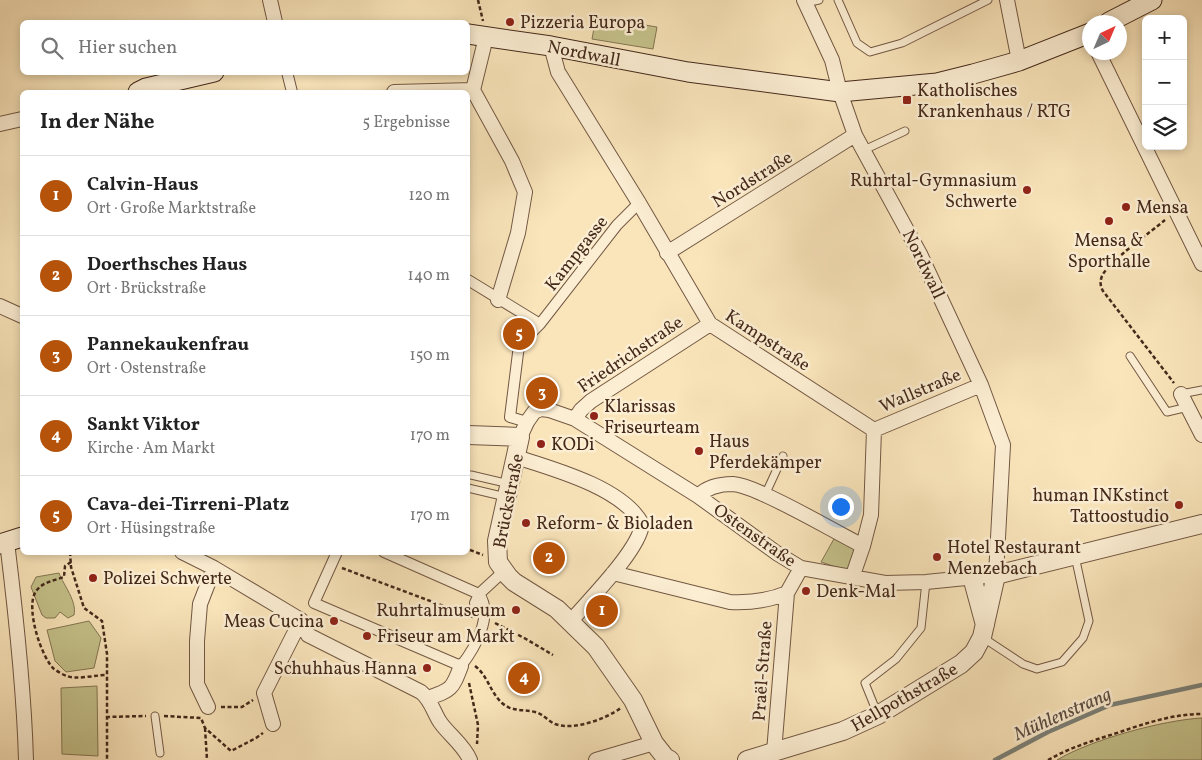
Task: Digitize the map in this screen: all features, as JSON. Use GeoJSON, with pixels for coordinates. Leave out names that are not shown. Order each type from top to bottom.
{"type":"FeatureCollection","features":[{"type":"Feature","properties":{"kind":"main road"},"geometry":{"type":"LineString","coordinates":[[1123,15],[1152,0]]}},
{"type":"Feature","properties":{"kind":"main road","name":"Nordwall"},"geometry":{"type":"LineString","coordinates":[[470,34],[551,46],[688,72],[840,92]]}},
{"type":"Feature","properties":{"kind":"main road"},"geometry":{"type":"LineString","coordinates":[[840,92],[936,83],[1019,61],[1082,36]]}},
{"type":"Feature","properties":{"kind":"main road"},"geometry":{"type":"LineString","coordinates":[[142,90],[201,75]]}},
{"type":"Feature","properties":{"kind":"street"},"geometry":{"type":"LineString","coordinates":[[1007,0],[1019,61]]}},
{"type":"Feature","properties":{"kind":"street"},"geometry":{"type":"LineString","coordinates":[[272,1],[275,20]]}},
{"type":"Feature","properties":{"kind":"street"},"geometry":{"type":"LineString","coordinates":[[809,1],[832,60],[840,92]]}},
{"type":"Feature","properties":{"kind":"street"},"geometry":{"type":"LineString","coordinates":[[486,37],[472,90],[512,161],[525,192],[518,233],[498,300]]}},
{"type":"Feature","properties":{"kind":"street","name":"Kampstraße"},"geometry":{"type":"LineString","coordinates":[[551,46],[558,72],[639,203],[710,324],[874,430]]}},
{"type":"Feature","properties":{"kind":"street"},"geometry":{"type":"LineString","coordinates":[[1102,60],[1202,264]]}},
{"type":"Feature","properties":{"kind":"street"},"geometry":{"type":"LineString","coordinates":[[288,75],[292,90]]}},
{"type":"Feature","properties":{"kind":"street","name":"Nordwall"},"geometry":{"type":"LineString","coordinates":[[840,92],[855,135],[920,254],[981,385],[1004,445],[996,575]]}},
{"type":"Feature","properties":{"kind":"street"},"geometry":{"type":"LineString","coordinates":[[0,124],[20,119]]}},
{"type":"Feature","properties":{"kind":"street","name":"Nordstraße"},"geometry":{"type":"LineString","coordinates":[[668,253],[855,135]]}},
{"type":"Feature","properties":{"kind":"street","name":"Kampgasse"},"geometry":{"type":"LineString","coordinates":[[523,429],[510,417],[520,344],[540,324],[617,225],[639,203]]}},
{"type":"Feature","properties":{"kind":"street"},"geometry":{"type":"LineString","coordinates":[[470,281],[540,324]]}},
{"type":"Feature","properties":{"kind":"street"},"geometry":{"type":"LineString","coordinates":[[0,306],[20,315]]}},
{"type":"Feature","properties":{"kind":"street","name":"Friedrichstraße"},"geometry":{"type":"LineString","coordinates":[[575,419],[591,401],[710,324]]}},
{"type":"Feature","properties":{"kind":"street","name":"Wallstraße"},"geometry":{"type":"LineString","coordinates":[[874,430],[981,385]]}},
{"type":"Feature","properties":{"kind":"street"},"geometry":{"type":"LineString","coordinates":[[1181,394],[1202,435]]}},
{"type":"Feature","properties":{"kind":"street","name":"Ostenstraße"},"geometry":{"type":"LineString","coordinates":[[523,429],[534,412],[542,409],[575,419],[698,496],[778,554],[801,568],[885,583],[926,582],[996,575],[1202,524]]}},
{"type":"Feature","properties":{"kind":"street"},"geometry":{"type":"LineString","coordinates":[[470,435],[523,429]]}},
{"type":"Feature","properties":{"kind":"street","name":"Brückstraße"},"geometry":{"type":"LineString","coordinates":[[523,429],[496,541],[498,562],[514,582],[544,599],[571,621],[596,647],[640,712],[654,743],[665,757],[670,760]]}},
{"type":"Feature","properties":{"kind":"street"},"geometry":{"type":"LineString","coordinates":[[852,578],[871,514],[874,430]]}},
{"type":"Feature","properties":{"kind":"street"},"geometry":{"type":"LineString","coordinates":[[516,457],[559,470],[592,484],[625,504],[642,524],[639,538],[613,573],[571,621]]}},
{"type":"Feature","properties":{"kind":"street"},"geometry":{"type":"LineString","coordinates":[[698,496],[712,486],[733,484],[744,486],[785,504],[863,546]]}},
{"type":"Feature","properties":{"kind":"street"},"geometry":{"type":"LineString","coordinates":[[10,541],[25,710],[26,760]]}},
{"type":"Feature","properties":{"kind":"street"},"geometry":{"type":"LineString","coordinates":[[188,555],[214,568],[301,620],[308,635],[421,692],[428,698],[440,722],[470,759]]}},
{"type":"Feature","properties":{"kind":"street"},"geometry":{"type":"LineString","coordinates":[[336,555],[314,603],[461,666]]}},
{"type":"Feature","properties":{"kind":"street"},"geometry":{"type":"LineString","coordinates":[[390,555],[484,601],[485,619],[471,654],[461,666],[456,680],[450,690],[428,698]]}},
{"type":"Feature","properties":{"kind":"street"},"geometry":{"type":"LineString","coordinates":[[208,707],[197,684],[197,641],[200,604],[214,568]]}},
{"type":"Feature","properties":{"kind":"street"},"geometry":{"type":"LineString","coordinates":[[613,573],[730,602],[763,601],[787,593],[801,568]]}},
{"type":"Feature","properties":{"kind":"street"},"geometry":{"type":"LineString","coordinates":[[477,598],[504,571]]}},
{"type":"Feature","properties":{"kind":"street","name":"Hellpothstraße"},"geometry":{"type":"LineString","coordinates":[[747,760],[843,731],[878,715],[961,664],[974,652],[984,632],[996,575]]}},
{"type":"Feature","properties":{"kind":"street"},"geometry":{"type":"LineString","coordinates":[[972,577],[984,632]]}},
{"type":"Feature","properties":{"kind":"street","name":"Praël-Straße"},"geometry":{"type":"LineString","coordinates":[[774,752],[787,593]]}},
{"type":"Feature","properties":{"kind":"street"},"geometry":{"type":"LineString","coordinates":[[477,598],[492,599]]}},
{"type":"Feature","properties":{"kind":"street"},"geometry":{"type":"LineString","coordinates":[[274,724],[264,693],[301,620]]}},
{"type":"Feature","properties":{"kind":"street"},"geometry":{"type":"LineString","coordinates":[[596,760],[654,743]]}},
{"type":"Feature","properties":{"kind":"lane"},"geometry":{"type":"LineString","coordinates":[[838,0],[857,43],[870,52],[902,43],[988,0]]}},
{"type":"Feature","properties":{"kind":"lane"},"geometry":{"type":"LineString","coordinates":[[864,150],[905,131]]}},
{"type":"Feature","properties":{"kind":"lane"},"geometry":{"type":"LineString","coordinates":[[1130,356],[1167,412],[1188,406]]}},
{"type":"Feature","properties":{"kind":"lane"},"geometry":{"type":"LineString","coordinates":[[1181,394],[1202,390]]}},
{"type":"Feature","properties":{"kind":"lane"},"geometry":{"type":"LineString","coordinates":[[765,495],[784,456]]}},
{"type":"Feature","properties":{"kind":"lane"},"geometry":{"type":"LineString","coordinates":[[471,475],[509,491]]}},
{"type":"Feature","properties":{"kind":"lane"},"geometry":{"type":"LineString","coordinates":[[470,488],[509,491]]}},
{"type":"Feature","properties":{"kind":"lane"},"geometry":{"type":"LineString","coordinates":[[984,632],[1024,664],[1037,669],[1062,662],[1083,638],[1089,621],[1075,555]]}},
{"type":"Feature","properties":{"kind":"lane"},"geometry":{"type":"LineString","coordinates":[[878,715],[865,684],[896,660],[921,628],[926,582]]}},
{"type":"Feature","properties":{"kind":"lane"},"geometry":{"type":"LineString","coordinates":[[155,716],[160,753]]}},
{"type":"Feature","properties":{"kind":"path"},"geometry":{"type":"LineString","coordinates":[[1176,212],[1109,266],[1101,277],[1100,283],[1102,291],[1145,344],[1181,394]]}},
{"type":"Feature","properties":{"kind":"path"},"geometry":{"type":"LineString","coordinates":[[70,555],[70,562],[84,608],[102,621],[107,654],[107,760]]}},
{"type":"Feature","properties":{"kind":"path"},"geometry":{"type":"LineString","coordinates":[[70,562],[65,566],[64,577],[43,584],[35,592],[31,601],[35,626],[43,652],[54,668],[69,677],[106,675]]}},
{"type":"Feature","properties":{"kind":"path"},"geometry":{"type":"LineString","coordinates":[[332,564],[472,617],[485,619],[526,639],[553,655]]}},
{"type":"Feature","properties":{"kind":"path"},"geometry":{"type":"LineString","coordinates":[[461,666],[473,665],[481,671],[496,696],[509,708],[539,714],[556,724],[589,723],[619,710]]}},
{"type":"Feature","properties":{"kind":"path"},"geometry":{"type":"LineString","coordinates":[[461,666],[467,674],[478,725],[476,751],[470,759]]}},
{"type":"Feature","properties":{"kind":"path"},"geometry":{"type":"LineString","coordinates":[[208,707],[242,708],[264,693]]}},
{"type":"Feature","properties":{"kind":"path"},"geometry":{"type":"LineString","coordinates":[[1048,760],[1062,752],[1088,742],[1144,724],[1189,714],[1202,714]]}},
{"type":"Feature","properties":{"kind":"path"},"geometry":{"type":"LineString","coordinates":[[106,717],[155,716],[201,718],[205,728],[207,760]]}},
{"type":"Feature","properties":{"kind":"path"},"geometry":{"type":"LineString","coordinates":[[205,728],[231,751],[256,738],[274,724]]}},
{"type":"Feature","properties":{"kind":"shaded area"},"geometry":{"type":"Polygon","coordinates":[[[596,17],[657,27],[653,49],[592,39],[596,17]]]}},
{"type":"Feature","properties":{"kind":"shaded area"},"geometry":{"type":"Polygon","coordinates":[[[835,537],[858,549],[854,573],[821,562],[835,537]]]}},
{"type":"Feature","properties":{"kind":"shaded area"},"geometry":{"type":"Polygon","coordinates":[[[59,573],[74,604],[74,615],[68,618],[60,612],[55,618],[46,618],[42,615],[31,587],[36,577],[59,573]]]}},
{"type":"Feature","properties":{"kind":"shaded area"},"geometry":{"type":"Polygon","coordinates":[[[89,621],[101,638],[94,668],[66,672],[55,661],[47,630],[89,621]]]}},
{"type":"Feature","properties":{"kind":"shaded area"},"geometry":{"type":"Polygon","coordinates":[[[97,686],[98,756],[62,754],[61,688],[97,686]]]}},
{"type":"Feature","properties":{"kind":"shaded area"},"geometry":{"type":"Polygon","coordinates":[[[1202,718],[1202,760],[1057,760],[1088,745],[1127,732],[1202,718]]]}},
{"type":"Feature","properties":{"kind":"waterway","name":"Mühlenstrang"},"geometry":{"type":"LineString","coordinates":[[995,760],[1048,732],[1110,705],[1202,685]]}},
{"type":"Feature","properties":{"kind":"place","name":"Pizzeria Europa"},"geometry":{"type":"Point","coordinates":[510,22]}},
{"type":"Feature","properties":{"kind":"place","name":"Katholisches Krankenhaus / RTG"},"geometry":{"type":"Point","coordinates":[907,100]}},
{"type":"Feature","properties":{"kind":"place","name":"Ruhrtal-Gymnasium Schwerte"},"geometry":{"type":"Point","coordinates":[1027,190]}},
{"type":"Feature","properties":{"kind":"place","name":"Mensa"},"geometry":{"type":"Point","coordinates":[1126,207]}},
{"type":"Feature","properties":{"kind":"place","name":"Mensa & Sporthalle"},"geometry":{"type":"Point","coordinates":[1109,221]}},
{"type":"Feature","properties":{"kind":"place","name":"Cava-dei-Tirreni-Platz"},"geometry":{"type":"Point","coordinates":[519,334]}},
{"type":"Feature","properties":{"kind":"place","name":"Pannekaukenfrau"},"geometry":{"type":"Point","coordinates":[542,393]}},
{"type":"Feature","properties":{"kind":"place","name":"Klarissas Friseurteam"},"geometry":{"type":"Point","coordinates":[594,416]}},
{"type":"Feature","properties":{"kind":"place","name":"KODi"},"geometry":{"type":"Point","coordinates":[541,444]}},
{"type":"Feature","properties":{"kind":"place","name":"Haus Pferdekämper"},"geometry":{"type":"Point","coordinates":[699,451]}},
{"type":"Feature","properties":{"kind":"place","name":"human INKstinct Tattoostudio"},"geometry":{"type":"Point","coordinates":[1179,505]}},
{"type":"Feature","properties":{"kind":"place","name":"Reform- & Bioladen"},"geometry":{"type":"Point","coordinates":[526,523]}},
{"type":"Feature","properties":{"kind":"place","name":"Hotel Restaurant Menzebach"},"geometry":{"type":"Point","coordinates":[937,557]}},
{"type":"Feature","properties":{"kind":"place","name":"Doerthsches Haus"},"geometry":{"type":"Point","coordinates":[549,558]}},
{"type":"Feature","properties":{"kind":"place","name":"Polizei Schwerte"},"geometry":{"type":"Point","coordinates":[93,578]}},
{"type":"Feature","properties":{"kind":"place","name":"Denk-Mal"},"geometry":{"type":"Point","coordinates":[806,591]}},
{"type":"Feature","properties":{"kind":"place","name":"Ruhrtalmuseum"},"geometry":{"type":"Point","coordinates":[516,610]}},
{"type":"Feature","properties":{"kind":"place","name":"Calvin-Haus"},"geometry":{"type":"Point","coordinates":[602,611]}},
{"type":"Feature","properties":{"kind":"place","name":"Meas Cucina"},"geometry":{"type":"Point","coordinates":[334,621]}},
{"type":"Feature","properties":{"kind":"place","name":"Friseur am Markt"},"geometry":{"type":"Point","coordinates":[367,636]}},
{"type":"Feature","properties":{"kind":"place","name":"Schuhhaus Hanna"},"geometry":{"type":"Point","coordinates":[427,668]}},
{"type":"Feature","properties":{"kind":"place","name":"Sankt Viktor"},"geometry":{"type":"Point","coordinates":[524,678]}}]}
